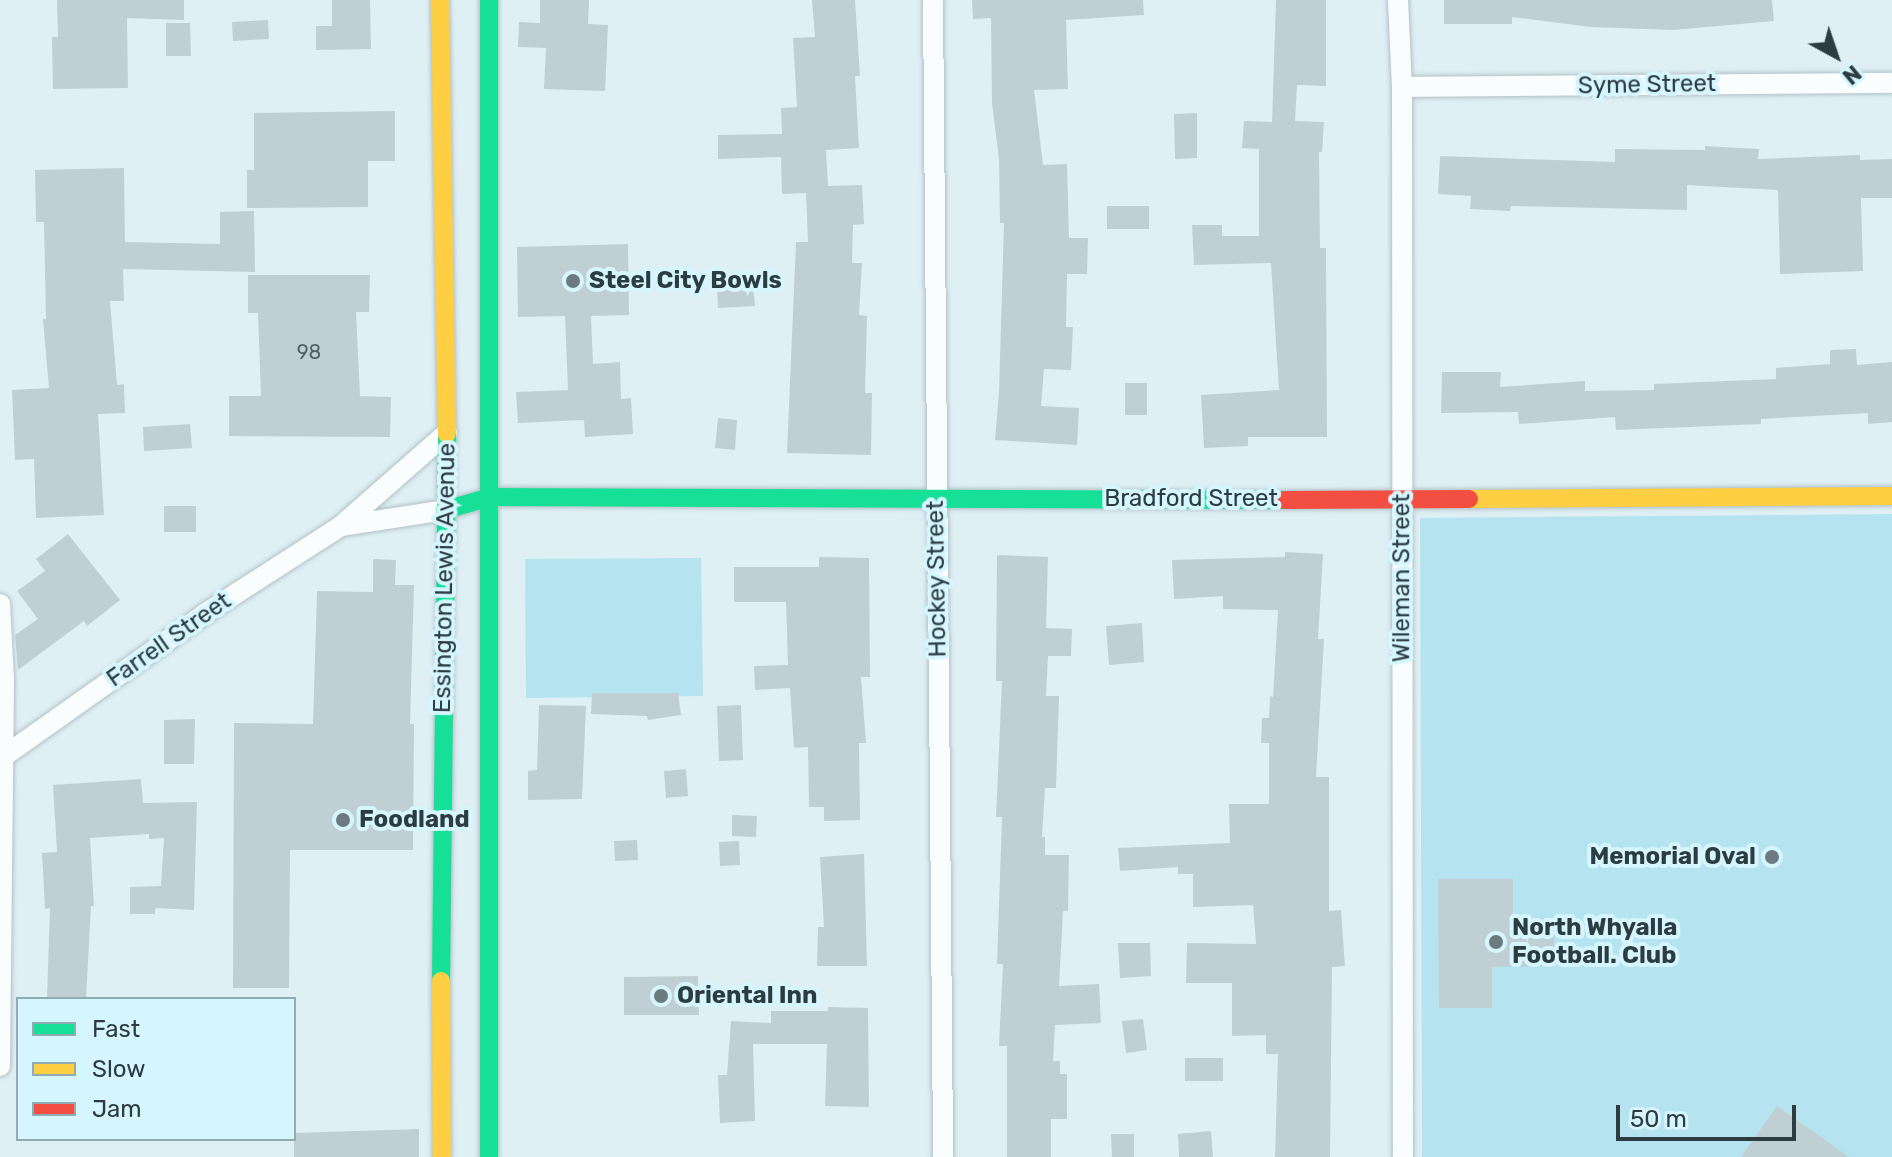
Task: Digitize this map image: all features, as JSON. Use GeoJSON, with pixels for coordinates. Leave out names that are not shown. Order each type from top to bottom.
{"type":"FeatureCollection","features":[{"type":"Feature","properties":{"kind":"street","name":"Essington Lewis Avenue"},"geometry":{"type":"LineString","coordinates":[[440,0],[447,433],[442,1157]]}},
{"type":"Feature","properties":{"kind":"street","name":"Essington Lewis Avenue"},"geometry":{"type":"LineString","coordinates":[[489,0],[489,1157]]}},
{"type":"Feature","properties":{"kind":"street","name":"Hockey Street"},"geometry":{"type":"LineString","coordinates":[[933,0],[943,1157]]}},
{"type":"Feature","properties":{"kind":"street","name":"Wileman Street"},"geometry":{"type":"LineString","coordinates":[[1398,0],[1402,87],[1403,1157]]}},
{"type":"Feature","properties":{"kind":"street","name":"Syme Street"},"geometry":{"type":"LineString","coordinates":[[1402,87],[1892,83]]}},
{"type":"Feature","properties":{"kind":"street","name":"Farrell Street"},"geometry":{"type":"LineString","coordinates":[[1,759],[206,613],[341,526],[447,433]]}},
{"type":"Feature","properties":{"kind":"street","name":"Bradford Street"},"geometry":{"type":"LineString","coordinates":[[445,510],[491,497],[1402,500],[1892,496]]}},
{"type":"Feature","properties":{"kind":"street","name":"Farrell Street"},"geometry":{"type":"LineString","coordinates":[[341,526],[445,510]]}},
{"type":"Feature","properties":{"kind":"street"},"geometry":{"type":"LineString","coordinates":[[0,604],[0,1066]]}},
{"type":"Feature","properties":{"kind":"shaded area"},"geometry":{"type":"Polygon","coordinates":[[[1892,514],[1892,1157],[1422,1157],[1420,518],[1892,514]]]}},
{"type":"Feature","properties":{"kind":"shaded area"},"geometry":{"type":"Polygon","coordinates":[[[701,558],[703,696],[526,698],[525,559],[701,558]]]}},
{"type":"Feature","properties":{"kind":"building"},"geometry":{"type":"Polygon","coordinates":[[[57,0],[184,0],[184,20],[127,18],[128,88],[53,89],[52,37],[58,37],[57,0]]]}},
{"type":"Feature","properties":{"kind":"building"},"geometry":{"type":"Polygon","coordinates":[[[332,0],[370,0],[371,49],[316,50],[316,26],[332,26],[332,0]]]}},
{"type":"Feature","properties":{"kind":"building"},"geometry":{"type":"Polygon","coordinates":[[[540,0],[589,0],[588,24],[608,25],[605,91],[544,89],[546,48],[518,47],[519,22],[540,23],[540,0]]]}},
{"type":"Feature","properties":{"kind":"building"},"geometry":{"type":"Polygon","coordinates":[[[812,0],[855,0],[860,76],[855,76],[859,148],[826,150],[828,186],[862,185],[864,224],[853,225],[852,263],[862,263],[859,315],[867,316],[865,393],[872,393],[871,455],[787,453],[796,242],[808,242],[806,193],[782,194],[781,157],[718,159],[718,135],[782,134],[781,108],[797,107],[793,38],[815,37],[812,0]]]}},
{"type":"Feature","properties":{"kind":"building"},"geometry":{"type":"Polygon","coordinates":[[[972,0],[1143,0],[1144,15],[1066,20],[1068,89],[1034,90],[1043,165],[1067,164],[1069,238],[1088,238],[1087,274],[1067,274],[1066,327],[1073,327],[1071,370],[1044,369],[1041,406],[1079,408],[1077,445],[995,440],[1004,223],[1000,223],[999,159],[992,103],[991,18],[973,19],[972,0]]]}},
{"type":"Feature","properties":{"kind":"building"},"geometry":{"type":"Polygon","coordinates":[[[1276,0],[1326,0],[1326,86],[1297,85],[1295,121],[1324,122],[1322,152],[1319,152],[1320,248],[1326,248],[1327,437],[1248,437],[1248,446],[1204,448],[1201,395],[1279,390],[1271,263],[1194,265],[1192,225],[1222,225],[1222,236],[1259,236],[1259,149],[1242,148],[1244,121],[1272,122],[1276,0]]]}},
{"type":"Feature","properties":{"kind":"building"},"geometry":{"type":"Polygon","coordinates":[[[1444,0],[1772,0],[1774,21],[1673,30],[1591,27],[1512,17],[1512,24],[1444,24],[1444,0]]]}},
{"type":"Feature","properties":{"kind":"building"},"geometry":{"type":"Polygon","coordinates":[[[268,20],[269,39],[233,41],[232,22],[268,20]]]}},
{"type":"Feature","properties":{"kind":"building"},"geometry":{"type":"Polygon","coordinates":[[[166,23],[190,23],[191,56],[166,56],[166,23]]]}},
{"type":"Feature","properties":{"kind":"building"},"geometry":{"type":"Polygon","coordinates":[[[395,111],[395,161],[368,161],[368,207],[247,208],[247,170],[254,170],[254,113],[395,111]]]}},
{"type":"Feature","properties":{"kind":"building"},"geometry":{"type":"Polygon","coordinates":[[[1197,113],[1197,158],[1175,159],[1174,114],[1197,113]]]}},
{"type":"Feature","properties":{"kind":"building"},"geometry":{"type":"Polygon","coordinates":[[[1705,146],[1759,149],[1758,159],[1860,155],[1860,160],[1892,159],[1892,198],[1861,198],[1863,271],[1780,274],[1778,190],[1687,185],[1687,210],[1511,206],[1510,211],[1470,209],[1471,196],[1438,194],[1440,156],[1615,162],[1615,149],[1705,150],[1705,146]]]}},
{"type":"Feature","properties":{"kind":"building"},"geometry":{"type":"Polygon","coordinates":[[[124,168],[125,242],[220,244],[220,212],[254,211],[255,272],[123,269],[124,301],[110,301],[117,385],[124,384],[125,413],[98,414],[104,515],[36,518],[34,459],[15,460],[12,390],[49,388],[43,319],[46,319],[44,222],[36,222],[35,170],[124,168]]]}},
{"type":"Feature","properties":{"kind":"building"},"geometry":{"type":"Polygon","coordinates":[[[1107,206],[1149,206],[1149,229],[1107,229],[1107,206]]]}},
{"type":"Feature","properties":{"kind":"building"},"geometry":{"type":"Polygon","coordinates":[[[628,244],[629,315],[591,316],[593,364],[620,362],[621,399],[631,398],[633,434],[585,437],[584,420],[518,423],[516,392],[568,390],[565,316],[518,317],[517,247],[628,244]]]}},
{"type":"Feature","properties":{"kind":"building"},"geometry":{"type":"Polygon","coordinates":[[[248,275],[370,275],[369,312],[356,312],[360,396],[391,397],[390,437],[229,436],[229,396],[261,396],[258,313],[248,313],[248,275]]]}},
{"type":"Feature","properties":{"kind":"building"},"geometry":{"type":"Polygon","coordinates":[[[753,285],[755,306],[718,308],[717,288],[753,285]]]}},
{"type":"Feature","properties":{"kind":"building"},"geometry":{"type":"Polygon","coordinates":[[[1856,349],[1857,365],[1892,362],[1892,422],[1868,424],[1868,413],[1761,419],[1761,424],[1616,430],[1615,417],[1519,424],[1518,412],[1441,413],[1442,372],[1501,372],[1500,387],[1585,381],[1585,391],[1654,390],[1654,384],[1776,379],[1776,368],[1830,364],[1830,350],[1856,349]]]}},
{"type":"Feature","properties":{"kind":"building"},"geometry":{"type":"Polygon","coordinates":[[[1125,383],[1147,383],[1147,415],[1125,415],[1125,383]]]}},
{"type":"Feature","properties":{"kind":"building"},"geometry":{"type":"Polygon","coordinates":[[[718,418],[737,420],[735,450],[715,448],[718,418]]]}},
{"type":"Feature","properties":{"kind":"building"},"geometry":{"type":"Polygon","coordinates":[[[190,424],[192,448],[144,451],[143,427],[190,424]]]}},
{"type":"Feature","properties":{"kind":"building"},"geometry":{"type":"Polygon","coordinates":[[[164,506],[196,506],[196,532],[164,532],[164,506]]]}},
{"type":"Feature","properties":{"kind":"building"},"geometry":{"type":"Polygon","coordinates":[[[68,534],[120,600],[87,626],[84,621],[18,670],[15,635],[38,619],[17,591],[45,571],[36,559],[68,534]]]}},
{"type":"Feature","properties":{"kind":"building"},"geometry":{"type":"Polygon","coordinates":[[[1285,552],[1323,554],[1318,639],[1324,639],[1316,777],[1329,777],[1329,911],[1341,910],[1345,966],[1332,967],[1330,1157],[1275,1157],[1278,1054],[1266,1054],[1266,1035],[1232,1036],[1232,983],[1186,983],[1187,943],[1256,944],[1253,905],[1193,907],[1193,874],[1178,874],[1178,867],[1120,871],[1118,848],[1230,843],[1229,804],[1269,804],[1269,743],[1261,743],[1262,718],[1269,718],[1270,696],[1273,697],[1278,610],[1223,609],[1223,596],[1174,599],[1172,560],[1285,557],[1285,552]]]}},
{"type":"Feature","properties":{"kind":"building"},"geometry":{"type":"Polygon","coordinates":[[[997,555],[1048,557],[1046,628],[1072,629],[1071,656],[1048,656],[1046,696],[1059,696],[1056,788],[1045,788],[1042,837],[1045,837],[1045,855],[1069,855],[1068,911],[1063,911],[1059,986],[1099,984],[1101,1023],[1055,1025],[1053,1061],[1060,1061],[1060,1074],[1067,1074],[1067,1119],[1051,1119],[1051,1157],[1007,1157],[1007,1046],[999,1046],[1003,964],[997,964],[1002,817],[996,817],[1002,681],[996,681],[997,555]]]}},
{"type":"Feature","properties":{"kind":"building"},"geometry":{"type":"Polygon","coordinates":[[[819,557],[869,558],[870,677],[861,677],[866,743],[859,743],[860,820],[824,821],[824,807],[809,807],[808,747],[794,748],[790,688],[755,690],[754,666],[788,665],[786,602],[734,602],[734,567],[819,567],[819,557]]]}},
{"type":"Feature","properties":{"kind":"building"},"geometry":{"type":"Polygon","coordinates":[[[373,559],[396,560],[395,585],[414,585],[410,724],[414,724],[413,850],[290,850],[289,988],[233,988],[234,723],[313,724],[317,591],[373,592],[373,559]]]}},
{"type":"Feature","properties":{"kind":"building"},"geometry":{"type":"Polygon","coordinates":[[[1142,623],[1144,662],[1109,665],[1106,626],[1142,623]]]}},
{"type":"Feature","properties":{"kind":"building"},"geometry":{"type":"Polygon","coordinates":[[[592,693],[678,693],[681,715],[648,720],[647,716],[591,714],[592,693]]]}},
{"type":"Feature","properties":{"kind":"building"},"geometry":{"type":"Polygon","coordinates":[[[539,705],[586,706],[582,799],[528,800],[528,771],[537,770],[539,705]]]}},
{"type":"Feature","properties":{"kind":"building"},"geometry":{"type":"Polygon","coordinates":[[[741,705],[743,760],[719,761],[717,706],[741,705]]]}},
{"type":"Feature","properties":{"kind":"building"},"geometry":{"type":"Polygon","coordinates":[[[195,719],[194,764],[164,764],[164,720],[195,719]]]}},
{"type":"Feature","properties":{"kind":"building"},"geometry":{"type":"Polygon","coordinates":[[[686,769],[688,796],[666,798],[664,771],[686,769]]]}},
{"type":"Feature","properties":{"kind":"building"},"geometry":{"type":"Polygon","coordinates":[[[141,779],[143,803],[197,802],[194,910],[155,908],[155,914],[130,914],[130,887],[161,886],[164,838],[149,839],[149,834],[90,838],[94,906],[91,906],[86,997],[47,997],[50,908],[45,909],[42,853],[57,852],[53,785],[141,779]]]}},
{"type":"Feature","properties":{"kind":"building"},"geometry":{"type":"Polygon","coordinates":[[[732,815],[757,816],[756,837],[732,836],[732,815]]]}},
{"type":"Feature","properties":{"kind":"building"},"geometry":{"type":"Polygon","coordinates":[[[637,840],[638,860],[615,861],[614,841],[637,840]]]}},
{"type":"Feature","properties":{"kind":"building"},"geometry":{"type":"Polygon","coordinates":[[[739,841],[740,865],[720,866],[719,842],[739,841]]]}},
{"type":"Feature","properties":{"kind":"building"},"geometry":{"type":"Polygon","coordinates":[[[864,854],[867,966],[817,966],[818,927],[824,927],[820,857],[864,854]]]}},
{"type":"Feature","properties":{"kind":"building","name":"North Whyalla Football. Club"},"geometry":{"type":"Polygon","coordinates":[[[1438,879],[1513,879],[1513,918],[1554,918],[1554,966],[1492,967],[1492,1008],[1439,1008],[1438,879]]]}},
{"type":"Feature","properties":{"kind":"building"},"geometry":{"type":"Polygon","coordinates":[[[1118,943],[1150,943],[1151,976],[1120,978],[1118,943]]]}},
{"type":"Feature","properties":{"kind":"building","name":"Oriental Inn"},"geometry":{"type":"Polygon","coordinates":[[[698,976],[699,1015],[624,1015],[624,977],[698,976]]]}},
{"type":"Feature","properties":{"kind":"building"},"geometry":{"type":"Polygon","coordinates":[[[828,1007],[868,1008],[869,1107],[825,1106],[827,1044],[753,1044],[755,1121],[720,1123],[718,1075],[727,1075],[731,1021],[771,1023],[771,1011],[828,1011],[828,1007]]]}},
{"type":"Feature","properties":{"kind":"building"},"geometry":{"type":"Polygon","coordinates":[[[1143,1019],[1147,1050],[1126,1053],[1122,1021],[1143,1019]]]}},
{"type":"Feature","properties":{"kind":"building"},"geometry":{"type":"Polygon","coordinates":[[[1185,1058],[1223,1058],[1223,1081],[1185,1081],[1185,1058]]]}},
{"type":"Feature","properties":{"kind":"building"},"geometry":{"type":"Polygon","coordinates":[[[1777,1106],[1849,1157],[1741,1157],[1777,1106]]]}},
{"type":"Feature","properties":{"kind":"building"},"geometry":{"type":"Polygon","coordinates":[[[419,1129],[419,1157],[294,1157],[296,1133],[419,1129]]]}},
{"type":"Feature","properties":{"kind":"building"},"geometry":{"type":"Polygon","coordinates":[[[1211,1131],[1213,1157],[1179,1157],[1178,1134],[1211,1131]]]}},
{"type":"Feature","properties":{"kind":"building"},"geometry":{"type":"Polygon","coordinates":[[[1111,1134],[1134,1134],[1134,1157],[1112,1157],[1111,1134]]]}},
{"type":"Feature","properties":{"kind":"traffic: fast"},"geometry":{"type":"LineString","coordinates":[[489,0],[489,1157]]}},
{"type":"Feature","properties":{"kind":"traffic: fast"},"geometry":{"type":"LineString","coordinates":[[441,981],[447,434]]}},
{"type":"Feature","properties":{"kind":"traffic: fast"},"geometry":{"type":"LineString","coordinates":[[445,510],[491,497],[1285,500]]}},
{"type":"Feature","properties":{"kind":"traffic: slow"},"geometry":{"type":"LineString","coordinates":[[440,0],[447,434]]}},
{"type":"Feature","properties":{"kind":"traffic: slow"},"geometry":{"type":"LineString","coordinates":[[1469,499],[1892,496]]}},
{"type":"Feature","properties":{"kind":"traffic: slow"},"geometry":{"type":"LineString","coordinates":[[441,981],[442,1157]]}},
{"type":"Feature","properties":{"kind":"traffic: jam"},"geometry":{"type":"LineString","coordinates":[[1285,500],[1469,499]]}},
{"type":"Feature","properties":{"kind":"place","name":"Steel City Bowls"},"geometry":{"type":"Point","coordinates":[573,281]}},
{"type":"Feature","properties":{"kind":"place","name":"Foodland"},"geometry":{"type":"Point","coordinates":[343,820]}},
{"type":"Feature","properties":{"kind":"place","name":"Memorial Oval"},"geometry":{"type":"Point","coordinates":[1772,857]}},
{"type":"Feature","properties":{"kind":"place","name":"North Whyalla Football. Club"},"geometry":{"type":"Point","coordinates":[1496,942]}},
{"type":"Feature","properties":{"kind":"place","name":"Oriental Inn"},"geometry":{"type":"Point","coordinates":[661,996]}}]}
